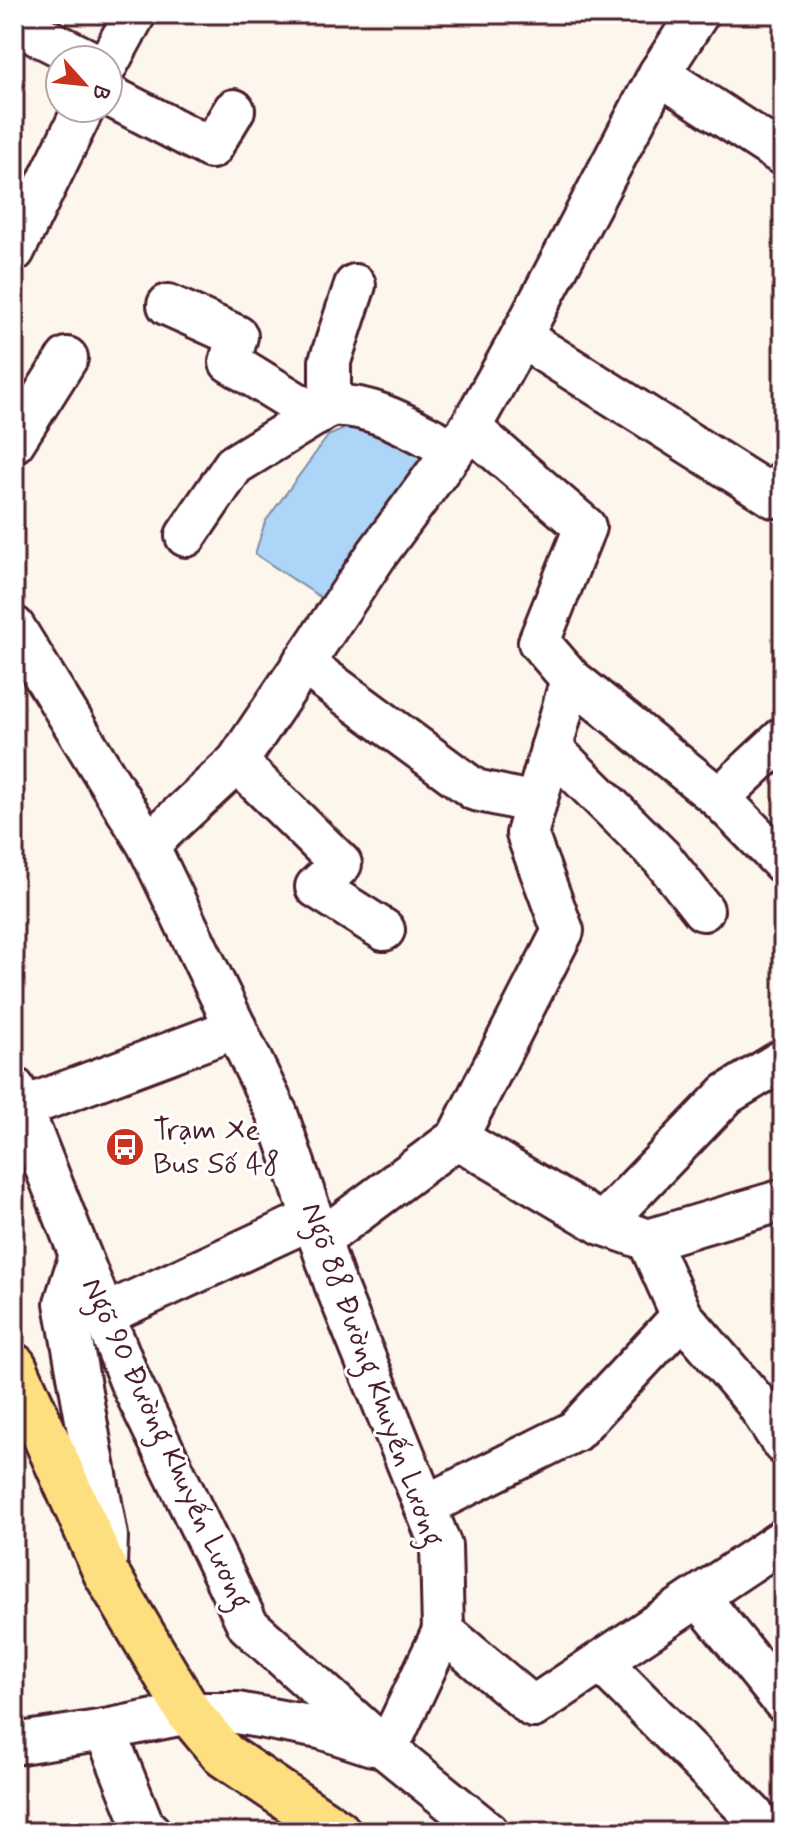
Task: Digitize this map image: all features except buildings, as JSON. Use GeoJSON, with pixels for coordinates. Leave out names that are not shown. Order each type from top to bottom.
{"type":"FeatureCollection","features":[{"type":"Feature","properties":{"kind":"main road"},"geometry":{"type":"LineString","coordinates":[[14,1366],[106,1573],[189,1713],[224,1755],[338,1832]]}},
{"type":"Feature","properties":{"kind":"street"},"geometry":{"type":"LineString","coordinates":[[118,44],[135,14]]}},
{"type":"Feature","properties":{"kind":"street"},"geometry":{"type":"LineString","coordinates":[[148,845],[237,762],[377,554],[462,439],[521,337],[659,74],[698,14]]}},
{"type":"Feature","properties":{"kind":"street"},"geometry":{"type":"LineString","coordinates":[[14,23],[56,44]]}},
{"type":"Feature","properties":{"kind":"street"},"geometry":{"type":"LineString","coordinates":[[659,74],[783,155]]}},
{"type":"Feature","properties":{"kind":"street"},"geometry":{"type":"LineString","coordinates":[[124,103],[211,148],[234,110]]}},
{"type":"Feature","properties":{"kind":"street"},"geometry":{"type":"LineString","coordinates":[[14,251],[76,124]]}},
{"type":"Feature","properties":{"kind":"street"},"geometry":{"type":"LineString","coordinates":[[323,411],[330,361],[355,285]]}},
{"type":"Feature","properties":{"kind":"street"},"geometry":{"type":"LineString","coordinates":[[168,305],[237,336],[230,362],[323,411]]}},
{"type":"Feature","properties":{"kind":"street"},"geometry":{"type":"LineString","coordinates":[[521,337],[779,490]]}},
{"type":"Feature","properties":{"kind":"street"},"geometry":{"type":"LineString","coordinates":[[14,442],[67,358]]}},
{"type":"Feature","properties":{"kind":"street"},"geometry":{"type":"LineString","coordinates":[[186,536],[234,465],[323,411],[341,405],[462,439],[585,527],[539,642],[571,679],[719,798],[783,863]]}},
{"type":"Feature","properties":{"kind":"street","name":"Ngõ 88 Đường Khuyến Lương"},"geometry":{"type":"LineString","coordinates":[[14,627],[148,845],[277,1114],[316,1229],[441,1546],[443,1631],[387,1750]]}},
{"type":"Feature","properties":{"kind":"street"},"geometry":{"type":"LineString","coordinates":[[303,663],[475,790],[535,803]]}},
{"type":"Feature","properties":{"kind":"street"},"geometry":{"type":"LineString","coordinates":[[104,1315],[316,1229],[457,1138],[563,931],[527,834],[571,679]]}},
{"type":"Feature","properties":{"kind":"street"},"geometry":{"type":"LineString","coordinates":[[719,798],[783,738]]}},
{"type":"Feature","properties":{"kind":"street"},"geometry":{"type":"LineString","coordinates":[[551,748],[662,858],[703,910]]}},
{"type":"Feature","properties":{"kind":"street"},"geometry":{"type":"LineString","coordinates":[[237,762],[341,864],[316,887],[384,930]]}},
{"type":"Feature","properties":{"kind":"street"},"geometry":{"type":"LineString","coordinates":[[18,1098],[236,1028]]}},
{"type":"Feature","properties":{"kind":"street"},"geometry":{"type":"LineString","coordinates":[[602,1224],[727,1094],[783,1060]]}},
{"type":"Feature","properties":{"kind":"street","name":"Ngõ 90 Đường Khuyến Lương"},"geometry":{"type":"LineString","coordinates":[[18,1098],[130,1381],[248,1625],[387,1750],[488,1832]]}},
{"type":"Feature","properties":{"kind":"street"},"geometry":{"type":"LineString","coordinates":[[457,1138],[602,1224],[648,1240],[783,1200]]}},
{"type":"Feature","properties":{"kind":"street"},"geometry":{"type":"LineString","coordinates":[[648,1240],[682,1316],[769,1399],[783,1444]]}},
{"type":"Feature","properties":{"kind":"street"},"geometry":{"type":"LineString","coordinates":[[80,1255],[65,1303],[107,1536],[106,1573]]}},
{"type":"Feature","properties":{"kind":"street"},"geometry":{"type":"LineString","coordinates":[[425,1506],[575,1431],[682,1316]]}},
{"type":"Feature","properties":{"kind":"street"},"geometry":{"type":"LineString","coordinates":[[443,1631],[533,1707],[783,1540]]}},
{"type":"Feature","properties":{"kind":"street"},"geometry":{"type":"LineString","coordinates":[[699,1597],[783,1701]]}},
{"type":"Feature","properties":{"kind":"street"},"geometry":{"type":"LineString","coordinates":[[601,1662],[753,1815]]}},
{"type":"Feature","properties":{"kind":"street"},"geometry":{"type":"LineString","coordinates":[[14,1744],[189,1713],[237,1713],[320,1728],[387,1750]]}},
{"type":"Feature","properties":{"kind":"street"},"geometry":{"type":"LineString","coordinates":[[105,1730],[144,1827],[150,1832]]}},
{"type":"Feature","properties":{"kind":"water"},"geometry":{"type":"Polygon","coordinates":[[[360,422],[433,453],[334,606],[255,554],[265,522],[328,436],[360,422]]]}},
{"type":"Feature","properties":{"kind":"place","name":"Trạm Xe Bus Số 48"},"geometry":{"type":"Point","coordinates":[125,1147]}}]}
